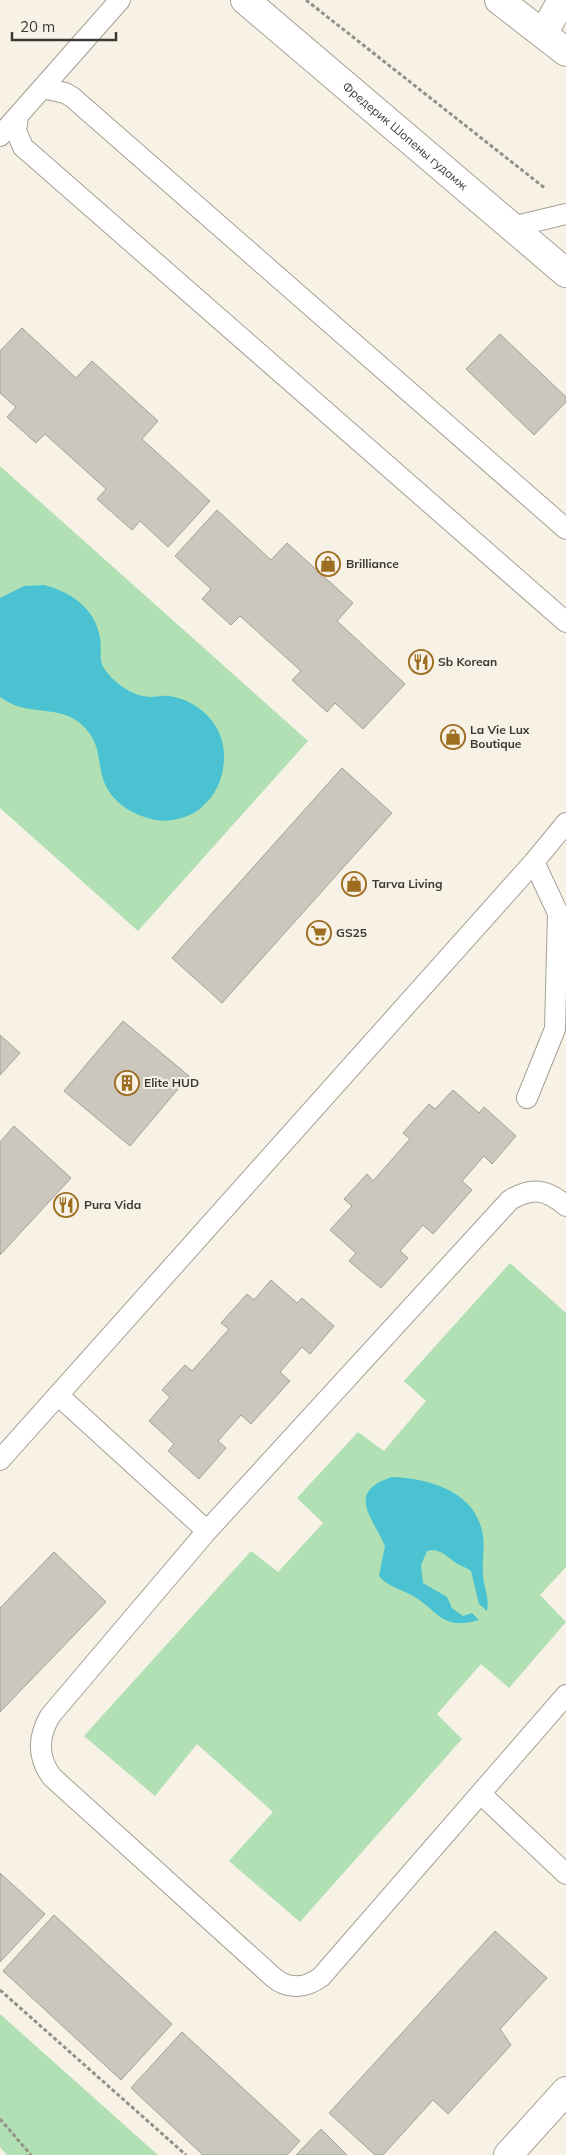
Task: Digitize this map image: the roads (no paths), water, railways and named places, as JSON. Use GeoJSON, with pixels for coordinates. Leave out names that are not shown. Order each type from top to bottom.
{"type":"FeatureCollection","features":[{"type":"Feature","properties":{"kind":"street","name":"Фредерик Шопены гудамж"},"geometry":{"type":"LineString","coordinates":[[245,0],[566,273]]}},
{"type":"Feature","properties":{"kind":"street"},"geometry":{"type":"LineString","coordinates":[[499,0],[566,52]]}},
{"type":"Feature","properties":{"kind":"street"},"geometry":{"type":"LineString","coordinates":[[543,34],[562,0]]}},
{"type":"Feature","properties":{"kind":"street"},"geometry":{"type":"LineString","coordinates":[[508,2155],[566,2091]]}},
{"type":"Feature","properties":{"kind":"lane"},"geometry":{"type":"LineString","coordinates":[[0,136],[120,0]]}},
{"type":"Feature","properties":{"kind":"lane"},"geometry":{"type":"LineString","coordinates":[[43,88],[65,93],[72,97],[566,529]]}},
{"type":"Feature","properties":{"kind":"lane"},"geometry":{"type":"LineString","coordinates":[[18,116],[16,132],[23,147],[566,622]]}},
{"type":"Feature","properties":{"kind":"lane"},"geometry":{"type":"LineString","coordinates":[[512,227],[566,214]]}},
{"type":"Feature","properties":{"kind":"lane"},"geometry":{"type":"LineString","coordinates":[[0,1460],[534,862],[566,822]]}},
{"type":"Feature","properties":{"kind":"lane"},"geometry":{"type":"LineString","coordinates":[[527,1098],[555,1029],[558,913],[534,862]]}},
{"type":"Feature","properties":{"kind":"lane"},"geometry":{"type":"LineString","coordinates":[[566,1206],[542,1191],[523,1192],[510,1200],[207,1531],[50,1716],[44,1725],[40,1747],[46,1768],[52,1777],[273,1977],[279,1982],[293,1986],[308,1984],[321,1977],[482,1794],[566,1695]]}},
{"type":"Feature","properties":{"kind":"lane"},"geometry":{"type":"LineString","coordinates":[[58,1396],[207,1531]]}},
{"type":"Feature","properties":{"kind":"lane"},"geometry":{"type":"LineString","coordinates":[[482,1794],[566,1874]]}},
{"type":"Feature","properties":{"kind":"water"},"geometry":{"type":"Polygon","coordinates":[[[44,585],[72,597],[93,618],[100,638],[102,663],[107,673],[117,683],[125,689],[140,695],[180,698],[200,709],[215,725],[223,746],[223,771],[216,790],[197,811],[180,818],[162,821],[146,818],[128,810],[108,790],[101,771],[94,740],[81,724],[66,715],[17,706],[0,697],[0,598],[24,586],[44,585]]]}},
{"type":"Feature","properties":{"kind":"water"},"geometry":{"type":"Polygon","coordinates":[[[392,1477],[419,1480],[446,1488],[468,1504],[476,1514],[483,1538],[483,1573],[488,1601],[487,1611],[479,1604],[471,1571],[443,1553],[432,1550],[427,1551],[421,1565],[423,1583],[447,1597],[452,1608],[463,1616],[472,1613],[479,1620],[466,1623],[448,1621],[413,1596],[391,1585],[379,1576],[385,1546],[366,1507],[366,1498],[369,1490],[378,1483],[392,1477]]]}},
{"type":"Feature","properties":{"kind":"place","name":"Brilliance"},"geometry":{"type":"Point","coordinates":[328,564]}},
{"type":"Feature","properties":{"kind":"place","name":"Sb Korean"},"geometry":{"type":"Point","coordinates":[421,662]}},
{"type":"Feature","properties":{"kind":"place","name":"La Vie Lux Boutique"},"geometry":{"type":"Point","coordinates":[453,737]}},
{"type":"Feature","properties":{"kind":"place","name":"Tarva Living"},"geometry":{"type":"Point","coordinates":[354,884]}},
{"type":"Feature","properties":{"kind":"place","name":"GS25"},"geometry":{"type":"Point","coordinates":[319,933]}},
{"type":"Feature","properties":{"kind":"place","name":"Elite HUD"},"geometry":{"type":"Point","coordinates":[127,1083]}},
{"type":"Feature","properties":{"kind":"place","name":"Pura Vida"},"geometry":{"type":"Point","coordinates":[66,1205]}}]}
